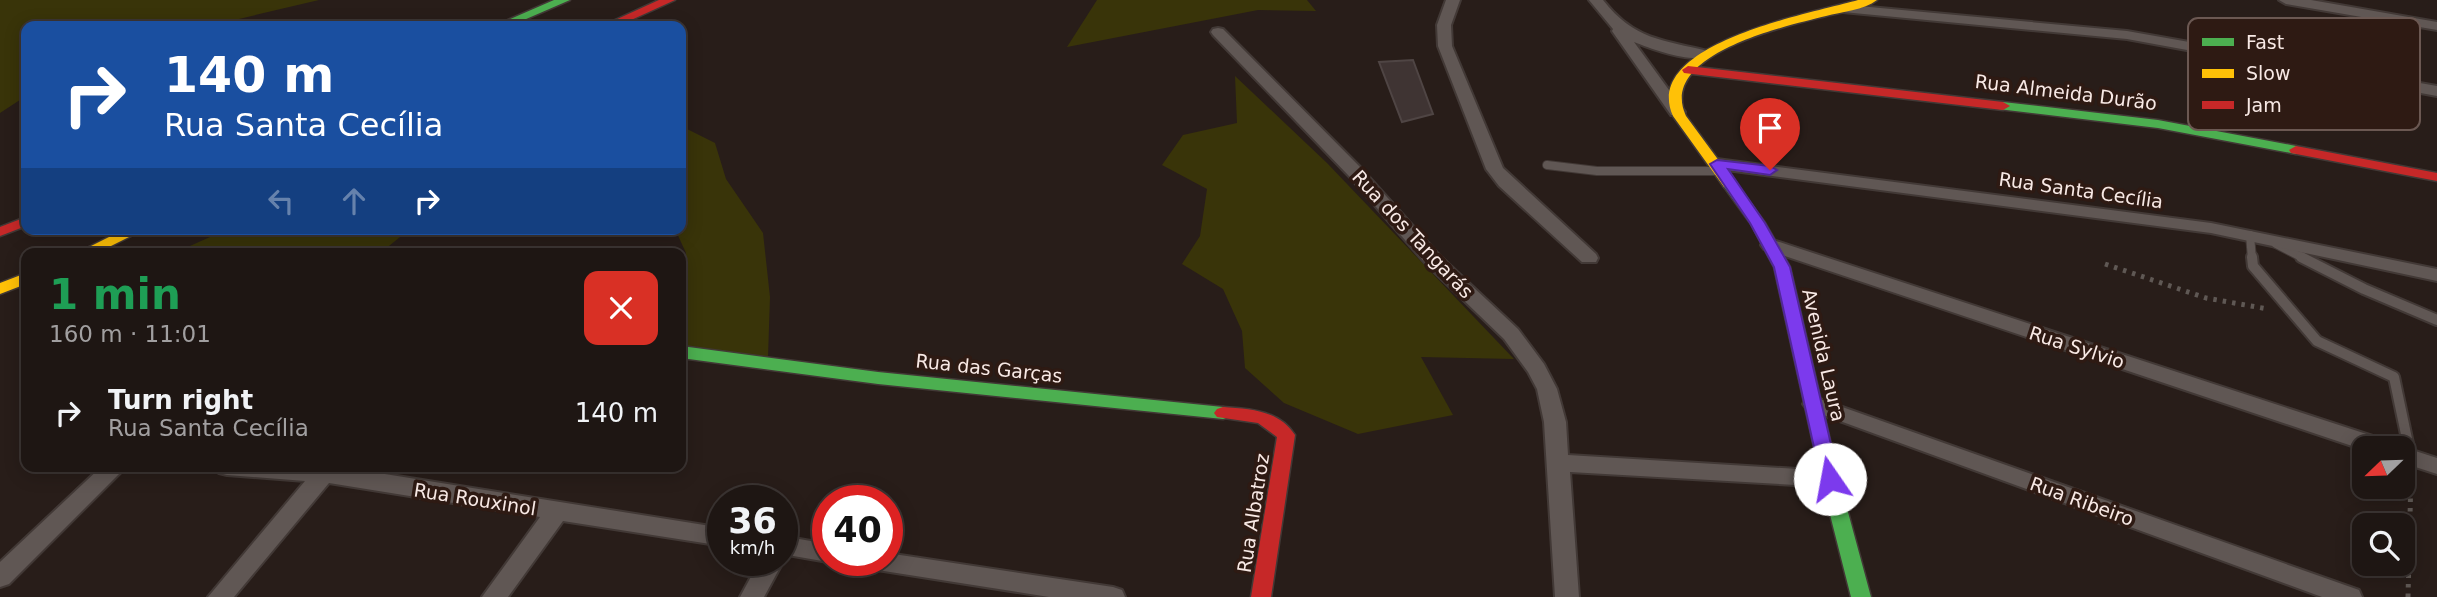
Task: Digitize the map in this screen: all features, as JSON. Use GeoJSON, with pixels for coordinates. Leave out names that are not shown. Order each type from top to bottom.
{"type":"FeatureCollection","features":[{"type":"Feature","properties":{"kind":"main road"},"geometry":{"type":"LineString","coordinates":[[512,21],[564,0]]}},
{"type":"Feature","properties":{"kind":"main road"},"geometry":{"type":"LineString","coordinates":[[620,21],[669,0]]}},
{"type":"Feature","properties":{"kind":"main road"},"geometry":{"type":"LineString","coordinates":[[1677,113],[1674,94],[1680,79],[1703,54],[1755,35],[1871,0]]}},
{"type":"Feature","properties":{"kind":"main road","name":"Rua Almeida Durão"},"geometry":{"type":"LineString","coordinates":[[1688,70],[2158,124],[2188,130]]}},
{"type":"Feature","properties":{"kind":"main road","name":"Avenida Laura"},"geometry":{"type":"LineString","coordinates":[[1677,113],[1719,167],[1782,267],[1830,479],[1861,597]]}},
{"type":"Feature","properties":{"kind":"main road","name":"Rua Almeida Durão"},"geometry":{"type":"LineString","coordinates":[[2190,130],[2437,177]]}},
{"type":"Feature","properties":{"kind":"main road"},"geometry":{"type":"LineString","coordinates":[[0,232],[21,223]]}},
{"type":"Feature","properties":{"kind":"main road"},"geometry":{"type":"LineString","coordinates":[[95,248],[125,235]]}},
{"type":"Feature","properties":{"kind":"main road"},"geometry":{"type":"LineString","coordinates":[[0,289],[21,280]]}},
{"type":"Feature","properties":{"kind":"main road","name":"Rua das Garças"},"geometry":{"type":"LineString","coordinates":[[686,353],[878,378],[1263,417],[1274,421],[1286,435]]}},
{"type":"Feature","properties":{"kind":"main road","name":"Rua Albatroz"},"geometry":{"type":"LineString","coordinates":[[1261,597],[1286,435]]}},
{"type":"Feature","properties":{"kind":"street"},"geometry":{"type":"LineString","coordinates":[[1453,0],[1444,25],[1445,46],[1495,169],[1505,182],[1589,258]]}},
{"type":"Feature","properties":{"kind":"street"},"geometry":{"type":"LineString","coordinates":[[1597,0],[1677,113]]}},
{"type":"Feature","properties":{"kind":"street"},"geometry":{"type":"LineString","coordinates":[[2286,0],[2391,18]]}},
{"type":"Feature","properties":{"kind":"street"},"geometry":{"type":"LineString","coordinates":[[1848,9],[2127,35],[2188,46]]}},
{"type":"Feature","properties":{"kind":"street"},"geometry":{"type":"LineString","coordinates":[[1611,18],[1638,40],[1703,54]]}},
{"type":"Feature","properties":{"kind":"street","name":"Rua dos Tangarás"},"geometry":{"type":"LineString","coordinates":[[1218,32],[1354,171],[1433,260],[1493,316],[1527,353],[1547,389],[1555,422],[1560,463],[1567,597]]}},
{"type":"Feature","properties":{"kind":"street","name":"Rua Santa Cecília"},"geometry":{"type":"LineString","coordinates":[[1719,167],[2255,236],[2437,275]]}},
{"type":"Feature","properties":{"kind":"street","name":"Rua Sylvio"},"geometry":{"type":"LineString","coordinates":[[1770,245],[2352,438]]}},
{"type":"Feature","properties":{"kind":"street","name":"Rua Ribeiro"},"geometry":{"type":"LineString","coordinates":[[1814,404],[2350,597]]}},
{"type":"Feature","properties":{"kind":"street"},"geometry":{"type":"LineString","coordinates":[[2415,459],[2437,466]]}},
{"type":"Feature","properties":{"kind":"street"},"geometry":{"type":"LineString","coordinates":[[1560,463],[1830,479]]}},
{"type":"Feature","properties":{"kind":"street"},"geometry":{"type":"LineString","coordinates":[[0,577],[110,472]]}},
{"type":"Feature","properties":{"kind":"street"},"geometry":{"type":"LineString","coordinates":[[220,597],[326,472]]}},
{"type":"Feature","properties":{"kind":"street","name":"Rua Rouxinol"},"geometry":{"type":"LineString","coordinates":[[333,472],[557,512],[707,535]]}},
{"type":"Feature","properties":{"kind":"street"},"geometry":{"type":"LineString","coordinates":[[494,597],[557,512]]}},
{"type":"Feature","properties":{"kind":"street"},"geometry":{"type":"LineString","coordinates":[[903,567],[1002,589],[1112,597]]}},
{"type":"Feature","properties":{"kind":"street"},"geometry":{"type":"LineString","coordinates":[[752,597],[763,576]]}},
{"type":"Feature","properties":{"kind":"lane"},"geometry":{"type":"LineString","coordinates":[[1547,165],[1597,171],[1719,167]]}},
{"type":"Feature","properties":{"kind":"lane"},"geometry":{"type":"LineString","coordinates":[[2404,436],[2394,377],[2317,341],[2253,267],[2255,236],[2364,289],[2437,320]]}},
{"type":"Feature","properties":{"kind":"path"},"geometry":{"type":"LineString","coordinates":[[2105,264],[2206,298],[2293,313]]}},
{"type":"Feature","properties":{"kind":"path"},"geometry":{"type":"LineString","coordinates":[[2407,499],[2408,597]]}},
{"type":"Feature","properties":{"kind":"shaded area"},"geometry":{"type":"Polygon","coordinates":[[[0,0],[319,0],[230,21],[21,21],[21,99],[0,113],[0,0]]]}},
{"type":"Feature","properties":{"kind":"shaded area"},"geometry":{"type":"Polygon","coordinates":[[[1097,0],[1307,0],[1316,11],[1258,10],[1067,47],[1097,0]]]}},
{"type":"Feature","properties":{"kind":"shaded area"},"geometry":{"type":"Polygon","coordinates":[[[1235,76],[1327,163],[1514,359],[1421,357],[1453,415],[1358,434],[1284,403],[1245,368],[1242,331],[1223,289],[1182,264],[1200,236],[1207,189],[1162,165],[1183,135],[1237,123],[1235,76]]]}},
{"type":"Feature","properties":{"kind":"shaded area"},"geometry":{"type":"Polygon","coordinates":[[[686,128],[715,143],[726,179],[763,233],[770,297],[768,357],[686,350],[686,248],[678,235],[686,235],[686,128]]]}},
{"type":"Feature","properties":{"kind":"shaded area"},"geometry":{"type":"Polygon","coordinates":[[[215,235],[403,235],[386,248],[185,248],[215,235]]]}},
{"type":"Feature","properties":{"kind":"building"},"geometry":{"type":"Polygon","coordinates":[[[1413,60],[1433,114],[1402,122],[1379,62],[1413,60]]]}},
{"type":"Feature","properties":{"kind":"traffic: fast"},"geometry":{"type":"LineString","coordinates":[[512,21],[564,0]]}},
{"type":"Feature","properties":{"kind":"traffic: fast"},"geometry":{"type":"LineString","coordinates":[[2003,106],[2188,130]]}},
{"type":"Feature","properties":{"kind":"traffic: fast"},"geometry":{"type":"LineString","coordinates":[[2190,130],[2296,150]]}},
{"type":"Feature","properties":{"kind":"traffic: fast"},"geometry":{"type":"LineString","coordinates":[[1729,184],[1758,223],[1782,267],[1830,479],[1861,597]]}},
{"type":"Feature","properties":{"kind":"traffic: fast"},"geometry":{"type":"LineString","coordinates":[[686,353],[878,378],[1223,413]]}},
{"type":"Feature","properties":{"kind":"traffic: slow"},"geometry":{"type":"LineString","coordinates":[[1729,184],[1692,136],[1676,109],[1677,85],[1692,65],[1717,48],[1750,34],[1871,0]]}},
{"type":"Feature","properties":{"kind":"traffic: slow"},"geometry":{"type":"LineString","coordinates":[[95,248],[125,235]]}},
{"type":"Feature","properties":{"kind":"traffic: slow"},"geometry":{"type":"LineString","coordinates":[[0,289],[21,280]]}},
{"type":"Feature","properties":{"kind":"traffic: jam"},"geometry":{"type":"LineString","coordinates":[[620,21],[669,0]]}},
{"type":"Feature","properties":{"kind":"traffic: jam"},"geometry":{"type":"LineString","coordinates":[[1688,70],[2003,106]]}},
{"type":"Feature","properties":{"kind":"traffic: jam"},"geometry":{"type":"LineString","coordinates":[[2296,150],[2437,177]]}},
{"type":"Feature","properties":{"kind":"traffic: jam"},"geometry":{"type":"LineString","coordinates":[[0,232],[21,223]]}},
{"type":"Feature","properties":{"kind":"traffic: jam"},"geometry":{"type":"LineString","coordinates":[[1223,413],[1265,419],[1286,435],[1261,597]]}},
{"type":"Feature","properties":{"kind":"route"},"geometry":{"type":"LineString","coordinates":[[1770,170],[1717,164],[1758,223],[1782,267],[1830,479]]}}]}
